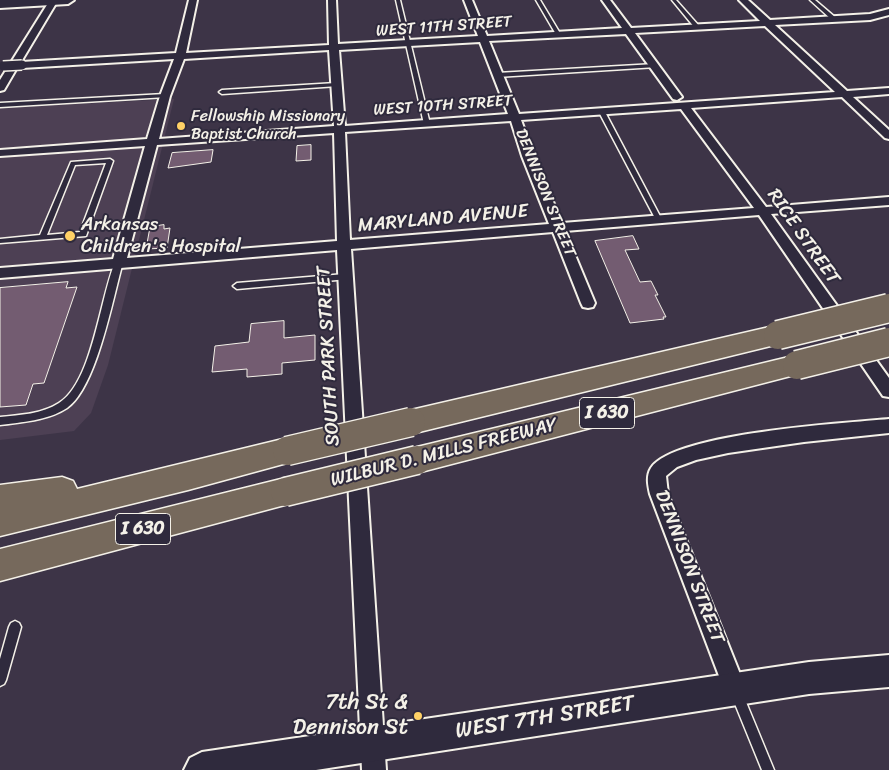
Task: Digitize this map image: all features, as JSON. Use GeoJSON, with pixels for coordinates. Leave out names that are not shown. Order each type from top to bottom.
{"type":"FeatureCollection","features":[{"type":"Feature","properties":{"kind":"highway","name":"WILBUR D. MILLS FREEWAY"},"geometry":{"type":"LineString","coordinates":[[0,521],[188,477],[287,450],[889,308]]}},
{"type":"Feature","properties":{"kind":"highway","name":"WILBUR D. MILLS FREEWAY"},"geometry":{"type":"LineString","coordinates":[[0,565],[889,342]]}},
{"type":"Feature","properties":{"kind":"highway"},"geometry":{"type":"LineString","coordinates":[[0,499],[188,477]]}},
{"type":"Feature","properties":{"kind":"street"},"geometry":{"type":"LineString","coordinates":[[0,88],[53,0]]}},
{"type":"Feature","properties":{"kind":"street"},"geometry":{"type":"LineString","coordinates":[[0,4],[68,0]]}},
{"type":"Feature","properties":{"kind":"street"},"geometry":{"type":"LineString","coordinates":[[119,262],[165,96],[180,58],[194,0]]}},
{"type":"Feature","properties":{"kind":"street","name":"SOUTH PARK STREET"},"geometry":{"type":"LineString","coordinates":[[332,0],[345,277],[373,757]]}},
{"type":"Feature","properties":{"kind":"street","name":"DENNISON STREET"},"geometry":{"type":"LineString","coordinates":[[468,0],[515,118],[528,156],[588,303]]}},
{"type":"Feature","properties":{"kind":"street","name":"RICE STREET"},"geometry":{"type":"LineString","coordinates":[[606,0],[884,377],[889,391]]}},
{"type":"Feature","properties":{"kind":"street"},"geometry":{"type":"LineString","coordinates":[[743,0],[889,136]]}},
{"type":"Feature","properties":{"kind":"street","name":"WEST 11TH STREET"},"geometry":{"type":"LineString","coordinates":[[2,66],[180,58],[870,17],[889,12]]}},
{"type":"Feature","properties":{"kind":"street","name":"WEST 10TH STREET"},"geometry":{"type":"LineString","coordinates":[[0,153],[602,112],[681,101],[889,91]]}},
{"type":"Feature","properties":{"kind":"street","name":"MARYLAND AVENUE"},"geometry":{"type":"LineString","coordinates":[[0,273],[889,202]]}},
{"type":"Feature","properties":{"kind":"street","name":"DENNISON STREET"},"geometry":{"type":"LineString","coordinates":[[735,689],[659,494],[658,472],[664,465],[673,460],[713,448],[767,439],[889,426]]}},
{"type":"Feature","properties":{"kind":"street","name":"WEST 7TH STREET"},"geometry":{"type":"LineString","coordinates":[[202,770],[373,757],[735,689],[818,677],[889,670]]}},
{"type":"Feature","properties":{"kind":"lane"},"geometry":{"type":"LineString","coordinates":[[398,0],[427,124]]}},
{"type":"Feature","properties":{"kind":"lane"},"geometry":{"type":"LineString","coordinates":[[538,0],[559,35]]}},
{"type":"Feature","properties":{"kind":"lane"},"geometry":{"type":"LineString","coordinates":[[674,0],[697,27]]}},
{"type":"Feature","properties":{"kind":"lane"},"geometry":{"type":"LineString","coordinates":[[812,0],[834,19]]}},
{"type":"Feature","properties":{"kind":"lane"},"geometry":{"type":"LineString","coordinates":[[497,75],[655,66]]}},
{"type":"Feature","properties":{"kind":"lane"},"geometry":{"type":"LineString","coordinates":[[222,92],[336,85]]}},
{"type":"Feature","properties":{"kind":"lane"},"geometry":{"type":"LineString","coordinates":[[0,105],[165,96]]}},
{"type":"Feature","properties":{"kind":"lane"},"geometry":{"type":"LineString","coordinates":[[602,112],[659,220]]}},
{"type":"Feature","properties":{"kind":"lane"},"geometry":{"type":"LineString","coordinates":[[90,161],[96,146]]}},
{"type":"Feature","properties":{"kind":"lane"},"geometry":{"type":"LineString","coordinates":[[0,241],[84,234],[110,161],[73,163],[43,237]]}},
{"type":"Feature","properties":{"kind":"lane"},"geometry":{"type":"LineString","coordinates":[[0,420],[49,413],[70,401],[85,378],[119,262]]}},
{"type":"Feature","properties":{"kind":"lane"},"geometry":{"type":"LineString","coordinates":[[237,286],[345,277]]}},
{"type":"Feature","properties":{"kind":"lane"},"geometry":{"type":"LineString","coordinates":[[0,680],[16,627]]}},
{"type":"Feature","properties":{"kind":"lane"},"geometry":{"type":"LineString","coordinates":[[735,689],[768,770]]}},
{"type":"Feature","properties":{"kind":"shaded area","name":"Arkansas Children's Hospital"},"geometry":{"type":"Polygon","coordinates":[[[174,99],[108,365],[91,413],[74,431],[0,440],[0,108],[174,99]]]}},
{"type":"Feature","properties":{"kind":"building"},"geometry":{"type":"Polygon","coordinates":[[[311,145],[311,160],[296,161],[297,146],[311,145]]]}},
{"type":"Feature","properties":{"kind":"building"},"geometry":{"type":"Polygon","coordinates":[[[213,150],[211,162],[168,168],[172,153],[213,150]]]}},
{"type":"Feature","properties":{"kind":"building"},"geometry":{"type":"Polygon","coordinates":[[[164,225],[164,229],[170,228],[167,248],[146,249],[150,227],[164,225]]]}},
{"type":"Feature","properties":{"kind":"building"},"geometry":{"type":"Polygon","coordinates":[[[633,236],[639,249],[625,250],[640,282],[651,281],[658,295],[655,295],[666,317],[663,317],[664,319],[630,323],[595,241],[633,236]]]}},
{"type":"Feature","properties":{"kind":"building"},"geometry":{"type":"Polygon","coordinates":[[[68,282],[66,288],[77,287],[44,383],[33,384],[26,405],[0,407],[0,288],[68,282]]]}},
{"type":"Feature","properties":{"kind":"building"},"geometry":{"type":"Polygon","coordinates":[[[284,321],[284,338],[315,335],[315,360],[282,363],[282,374],[247,377],[247,369],[212,372],[215,346],[249,342],[251,324],[284,321]]]}},
{"type":"Feature","properties":{"kind":"place","name":"Fellowship Missionary Baptist Church"},"geometry":{"type":"Point","coordinates":[181,126]}},
{"type":"Feature","properties":{"kind":"place","name":"Arkansas Children's Hospital"},"geometry":{"type":"Point","coordinates":[70,236]}},
{"type":"Feature","properties":{"kind":"place","name":"7th St & Dennison St"},"geometry":{"type":"Point","coordinates":[418,716]}}]}
